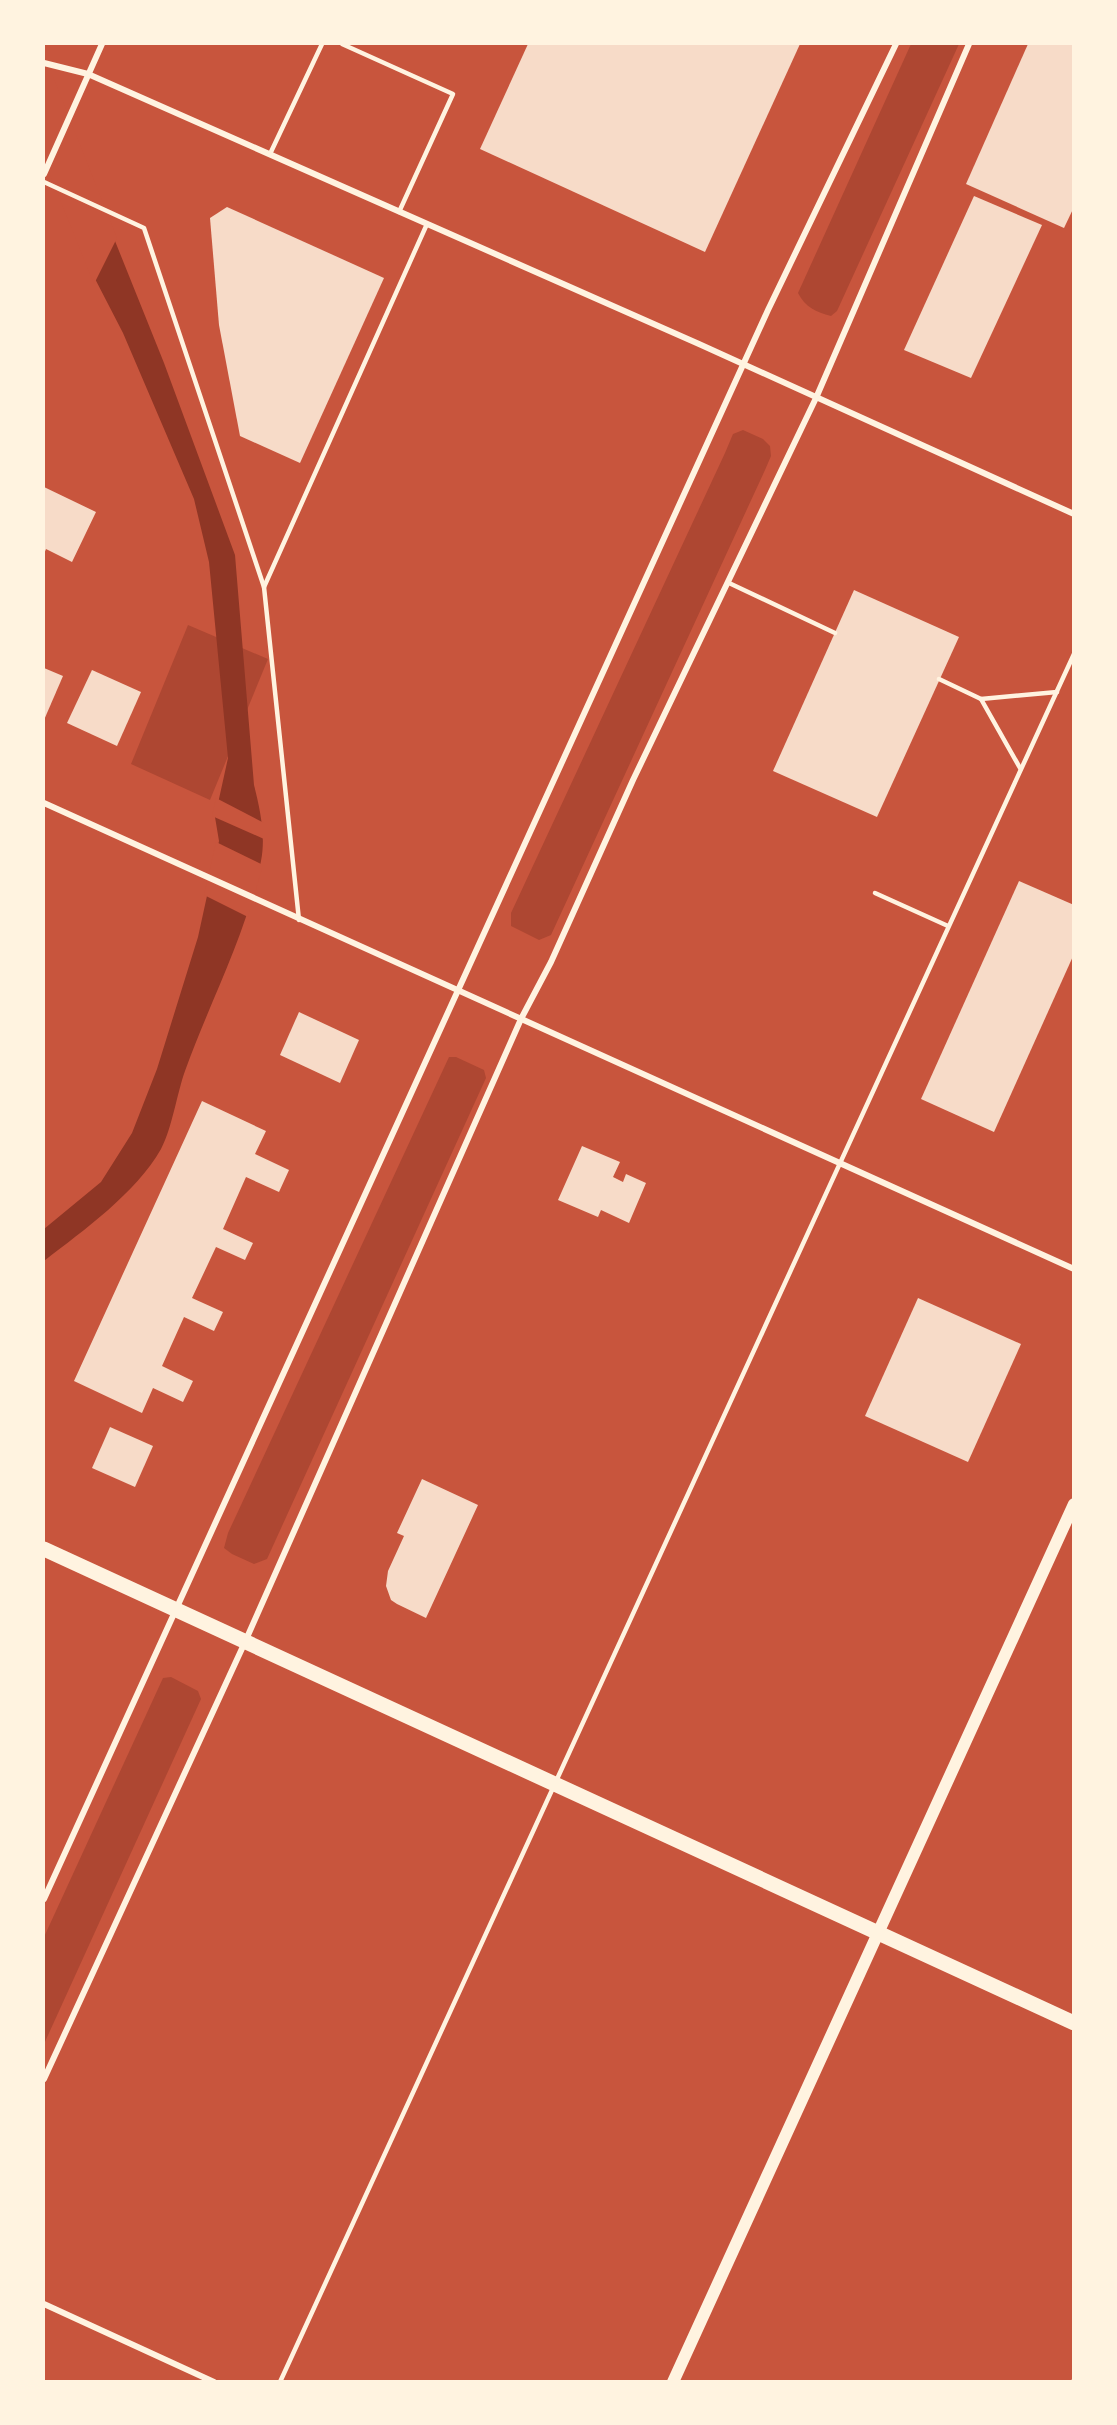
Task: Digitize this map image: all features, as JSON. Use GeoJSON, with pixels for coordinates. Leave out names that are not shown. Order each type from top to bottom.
{"type":"FeatureCollection","features":[{"type":"Feature","properties":{"kind":"main road"},"geometry":{"type":"LineString","coordinates":[[673,2382],[1074,1504]]}},
{"type":"Feature","properties":{"kind":"main road"},"geometry":{"type":"LineString","coordinates":[[44,1549],[1074,2024]]}},
{"type":"Feature","properties":{"kind":"street"},"geometry":{"type":"LineString","coordinates":[[44,174],[102,44]]}},
{"type":"Feature","properties":{"kind":"street"},"geometry":{"type":"LineString","coordinates":[[44,1899],[744,365],[896,44]]}},
{"type":"Feature","properties":{"kind":"street"},"geometry":{"type":"LineString","coordinates":[[44,2079],[245,1642],[521,1019],[816,398],[969,44]]}},
{"type":"Feature","properties":{"kind":"street"},"geometry":{"type":"LineString","coordinates":[[44,63],[88,74],[1074,514]]}},
{"type":"Feature","properties":{"kind":"street"},"geometry":{"type":"LineString","coordinates":[[44,803],[457,992],[1074,1269]]}},
{"type":"Feature","properties":{"kind":"street"},"geometry":{"type":"LineString","coordinates":[[44,2304],[214,2382]]}},
{"type":"Feature","properties":{"kind":"lane"},"geometry":{"type":"LineString","coordinates":[[270,154],[322,44]]}},
{"type":"Feature","properties":{"kind":"lane"},"geometry":{"type":"LineString","coordinates":[[342,44],[453,94],[399,212]]}},
{"type":"Feature","properties":{"kind":"lane"},"geometry":{"type":"LineString","coordinates":[[45,183],[144,228],[264,586],[299,920]]}},
{"type":"Feature","properties":{"kind":"lane"},"geometry":{"type":"LineString","coordinates":[[264,586],[427,224]]}},
{"type":"Feature","properties":{"kind":"lane"},"geometry":{"type":"LineString","coordinates":[[729,582],[835,633]]}},
{"type":"Feature","properties":{"kind":"lane"},"geometry":{"type":"LineString","coordinates":[[280,2382],[1074,654]]}},
{"type":"Feature","properties":{"kind":"lane"},"geometry":{"type":"LineString","coordinates":[[939,679],[981,699],[1057,692]]}},
{"type":"Feature","properties":{"kind":"lane"},"geometry":{"type":"LineString","coordinates":[[981,699],[1020,768]]}},
{"type":"Feature","properties":{"kind":"lane"},"geometry":{"type":"LineString","coordinates":[[875,893],[948,927]]}},
{"type":"Feature","properties":{"kind":"shaded area"},"geometry":{"type":"Polygon","coordinates":[[[911,44],[959,44],[837,311],[831,316],[816,311],[798,293],[911,44]]]}},
{"type":"Feature","properties":{"kind":"shaded area"},"geometry":{"type":"Polygon","coordinates":[[[115,241],[164,363],[235,555],[254,785],[262,823],[263,842],[261,861],[247,915],[185,1071],[161,1149],[124,1196],[44,1261],[44,1229],[101,1182],[132,1133],[157,1069],[198,937],[219,841],[215,817],[228,758],[209,562],[194,499],[123,333],[91,271],[115,241]]]}},
{"type":"Feature","properties":{"kind":"shaded area"},"geometry":{"type":"Polygon","coordinates":[[[743,430],[763,439],[770,446],[771,456],[551,935],[539,940],[511,926],[511,913],[733,434],[743,430]]]}},
{"type":"Feature","properties":{"kind":"shaded area"},"geometry":{"type":"Polygon","coordinates":[[[188,625],[268,659],[210,800],[131,764],[188,625]]]}},
{"type":"Feature","properties":{"kind":"shaded area"},"geometry":{"type":"Polygon","coordinates":[[[449,1057],[456,1057],[484,1070],[486,1078],[267,1559],[254,1564],[224,1548],[228,1533],[449,1057]]]}},
{"type":"Feature","properties":{"kind":"shaded area"},"geometry":{"type":"Polygon","coordinates":[[[171,1677],[198,1691],[201,1699],[44,2044],[44,1937],[163,1678],[171,1677]]]}},
{"type":"Feature","properties":{"kind":"pier"},"geometry":{"type":"Polygon","coordinates":[[[44,57],[117,238],[94,284],[44,160],[44,57]]]}},
{"type":"Feature","properties":{"kind":"pier"},"geometry":{"type":"Polygon","coordinates":[[[216,798],[264,823],[264,839],[212,816],[216,798]]]}},
{"type":"Feature","properties":{"kind":"pier"},"geometry":{"type":"Polygon","coordinates":[[[216,842],[263,865],[248,917],[204,895],[216,842]]]}},
{"type":"Feature","properties":{"kind":"building"},"geometry":{"type":"Polygon","coordinates":[[[528,44],[800,44],[705,252],[480,149],[528,44]]]}},
{"type":"Feature","properties":{"kind":"building"},"geometry":{"type":"Polygon","coordinates":[[[1028,44],[1074,44],[1074,207],[1064,228],[966,184],[1028,44]]]}},
{"type":"Feature","properties":{"kind":"building"},"geometry":{"type":"Polygon","coordinates":[[[974,196],[1042,225],[971,378],[904,350],[974,196]]]}},
{"type":"Feature","properties":{"kind":"building"},"geometry":{"type":"Polygon","coordinates":[[[227,207],[384,278],[300,463],[240,436],[219,325],[210,218],[227,207]]]}},
{"type":"Feature","properties":{"kind":"building"},"geometry":{"type":"Polygon","coordinates":[[[44,487],[96,512],[72,562],[46,549],[44,554],[44,487]]]}},
{"type":"Feature","properties":{"kind":"building"},"geometry":{"type":"Polygon","coordinates":[[[854,590],[959,637],[877,817],[773,771],[854,590]]]}},
{"type":"Feature","properties":{"kind":"building"},"geometry":{"type":"Polygon","coordinates":[[[44,668],[63,676],[44,720],[44,668]]]}},
{"type":"Feature","properties":{"kind":"building"},"geometry":{"type":"Polygon","coordinates":[[[92,670],[141,692],[117,746],[67,723],[92,670]]]}},
{"type":"Feature","properties":{"kind":"building"},"geometry":{"type":"Polygon","coordinates":[[[1019,881],[1074,905],[1074,954],[994,1132],[921,1099],[1019,881]]]}},
{"type":"Feature","properties":{"kind":"building"},"geometry":{"type":"Polygon","coordinates":[[[299,1012],[359,1040],[340,1083],[280,1055],[299,1012]]]}},
{"type":"Feature","properties":{"kind":"building"},"geometry":{"type":"Polygon","coordinates":[[[202,1101],[266,1131],[255,1154],[289,1170],[279,1192],[246,1177],[223,1229],[253,1243],[245,1260],[216,1247],[192,1298],[223,1312],[214,1331],[184,1317],[162,1366],[193,1381],[183,1402],[153,1388],[142,1413],[74,1381],[202,1101]]]}},
{"type":"Feature","properties":{"kind":"building"},"geometry":{"type":"Polygon","coordinates":[[[582,1146],[620,1162],[613,1177],[623,1182],[626,1174],[646,1183],[629,1223],[601,1210],[598,1217],[558,1200],[582,1146]]]}},
{"type":"Feature","properties":{"kind":"building"},"geometry":{"type":"Polygon","coordinates":[[[918,1298],[1021,1344],[968,1462],[865,1416],[918,1298]]]}},
{"type":"Feature","properties":{"kind":"building"},"geometry":{"type":"Polygon","coordinates":[[[110,1427],[153,1446],[135,1487],[92,1468],[110,1427]]]}},
{"type":"Feature","properties":{"kind":"building"},"geometry":{"type":"Polygon","coordinates":[[[422,1479],[478,1505],[426,1618],[391,1600],[386,1586],[388,1571],[404,1536],[397,1533],[422,1479]]]}}]}
